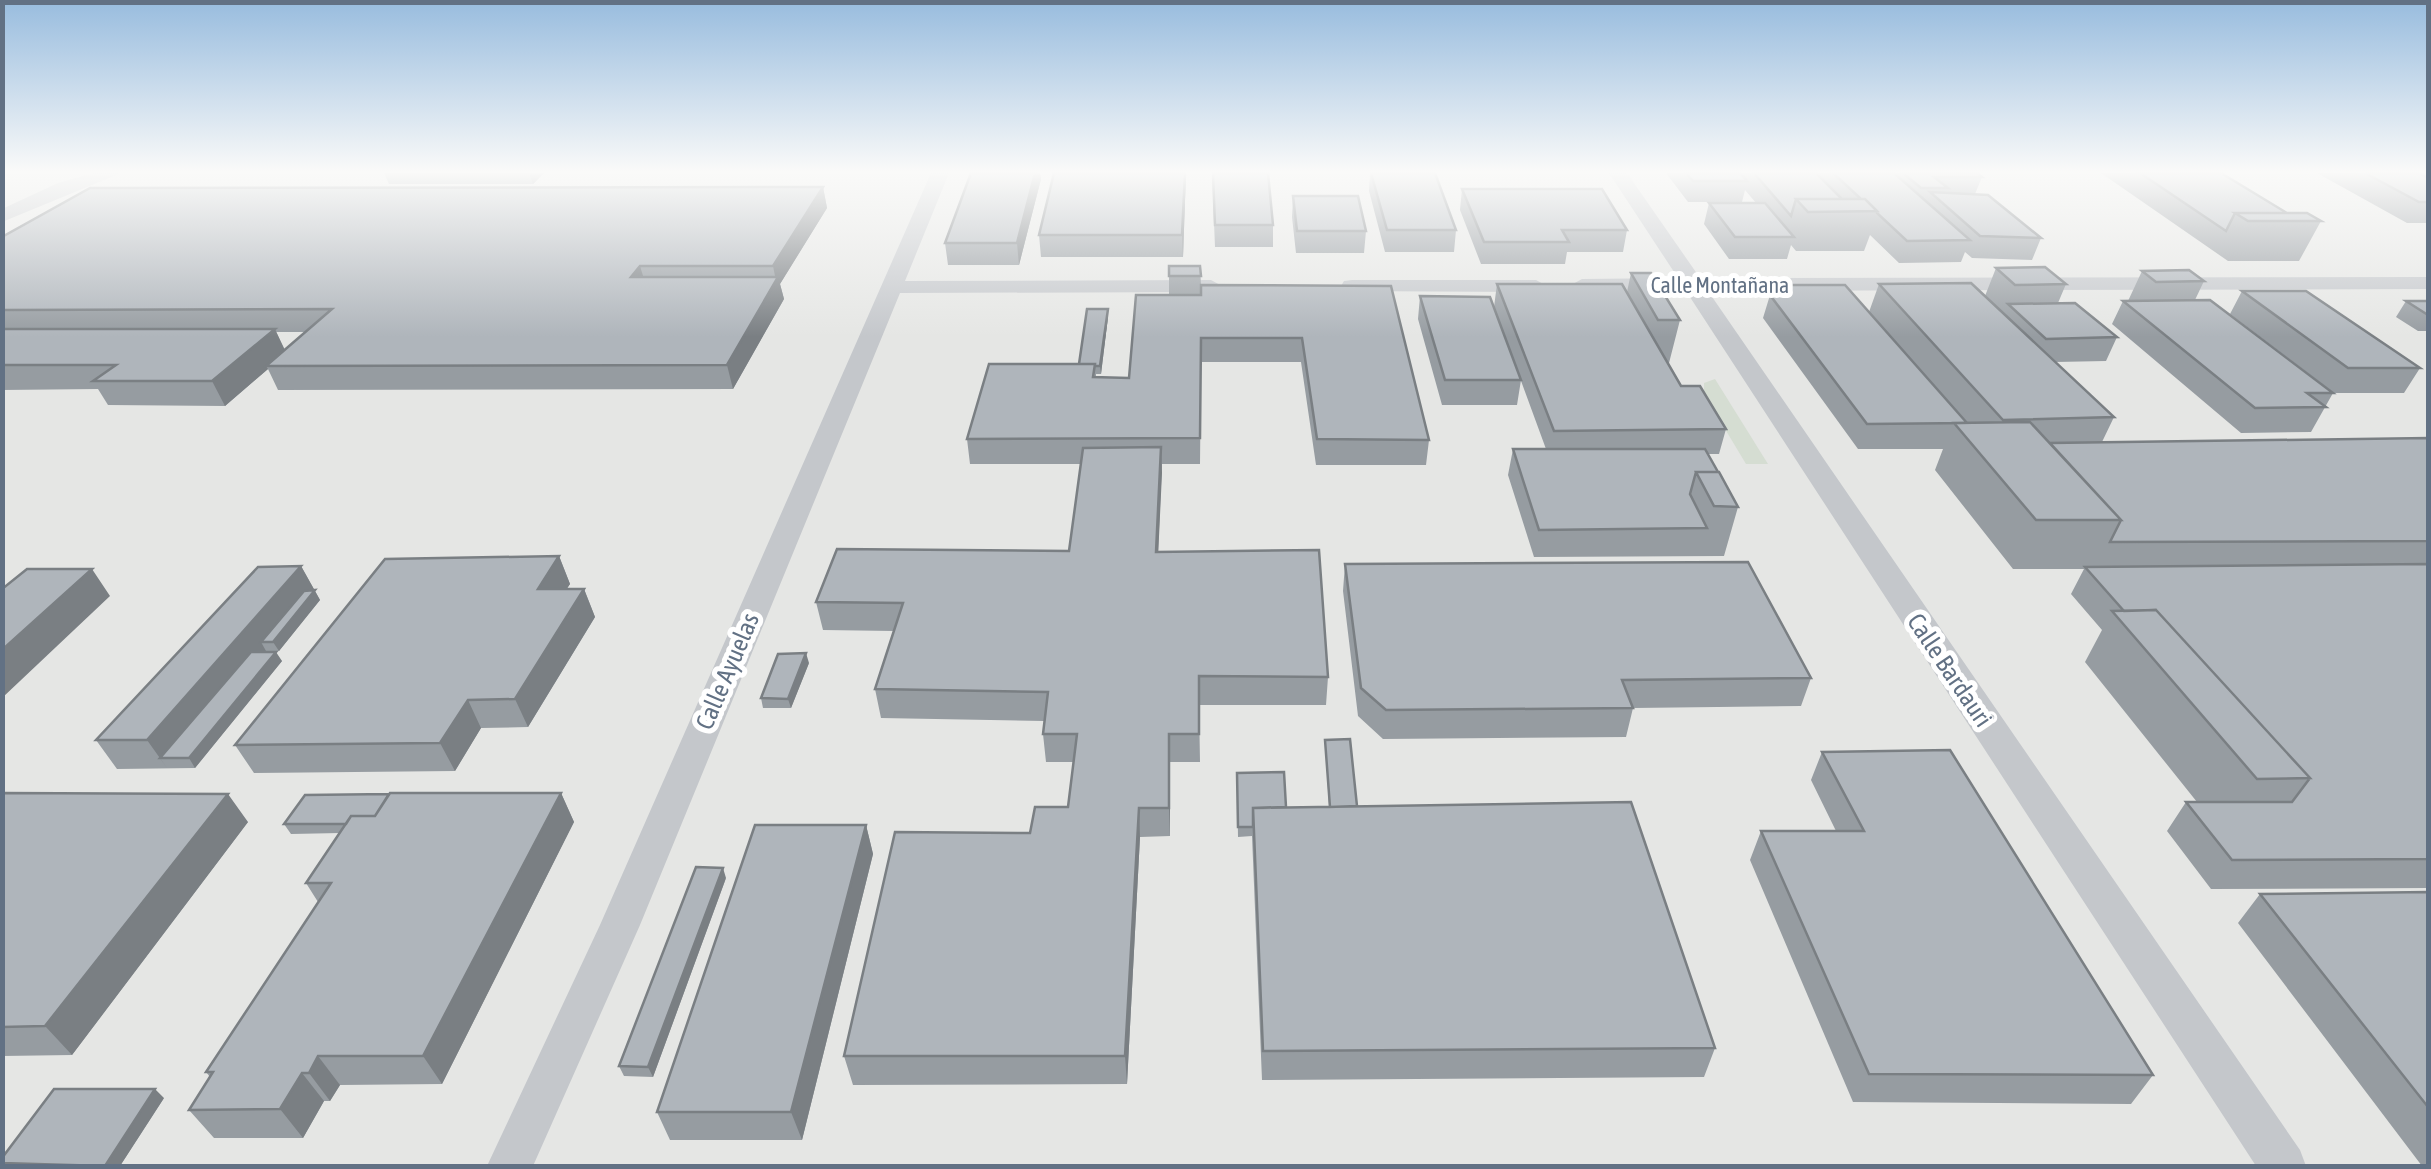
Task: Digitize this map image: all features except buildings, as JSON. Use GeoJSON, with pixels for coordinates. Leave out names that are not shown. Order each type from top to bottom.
{"type":"FeatureCollection","features":[{"type":"Feature","properties":{"kind":"street","name":"Calle Ayuelas"},"geometry":{"type":"LineString","coordinates":[[510,1166],[620,925],[917,228]]}},
{"type":"Feature","properties":{"kind":"street","name":"Calle Bardauri"},"geometry":{"type":"LineString","coordinates":[[1654,228],[2282,1166]]}},
{"type":"Feature","properties":{"kind":"street","name":"Calle Montañana"},"geometry":{"type":"LineString","coordinates":[[1337,286],[2428,283]]}},
{"type":"Feature","properties":{"kind":"street"},"geometry":{"type":"LineString","coordinates":[[892,287],[1240,286]]}},
{"type":"Feature","properties":{"kind":"shaded area"},"geometry":{"type":"Polygon","coordinates":[[[3,228],[2428,228],[2428,1166],[3,1166],[3,228]]]}},
{"type":"Feature","properties":{"kind":"shaded area"},"geometry":{"type":"Polygon","coordinates":[[[1715,379],[1768,464],[1746,464],[1704,394],[1704,383],[1715,379]]]}}]}
